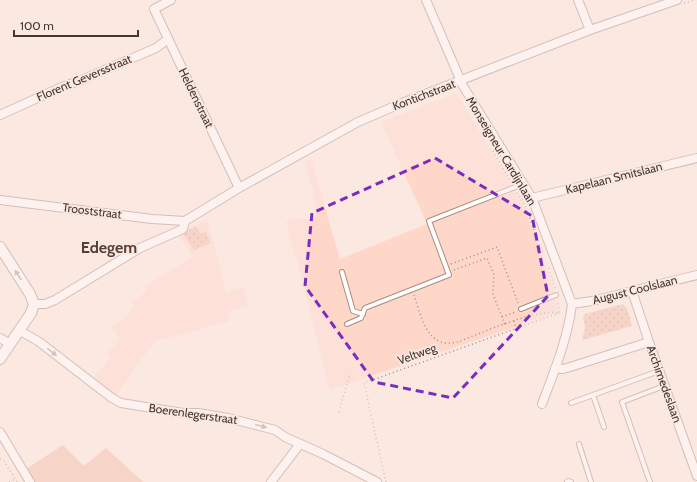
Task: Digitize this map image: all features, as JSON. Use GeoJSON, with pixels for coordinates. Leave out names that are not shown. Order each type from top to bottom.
{"type":"FeatureCollection","features":[{"type":"Feature","properties":{"kind":"street","name":"Heldenstraat"},"geometry":{"type":"LineString","coordinates":[[171,0],[154,8],[239,188]]}},
{"type":"Feature","properties":{"kind":"street","name":"Monseigneur Cardijnlaan"},"geometry":{"type":"LineString","coordinates":[[426,0],[460,80],[469,97],[532,198],[572,304]]}},
{"type":"Feature","properties":{"kind":"street"},"geometry":{"type":"LineString","coordinates":[[578,0],[590,30]]}},
{"type":"Feature","properties":{"kind":"street","name":"Kontichstraat"},"geometry":{"type":"LineString","coordinates":[[34,304],[44,304],[55,300],[140,248],[183,229],[185,221],[239,188],[358,122],[460,80],[590,30],[677,0]]}},
{"type":"Feature","properties":{"kind":"street","name":"Florent Geversstraat"},"geometry":{"type":"LineString","coordinates":[[0,115],[64,86],[156,48],[168,39]]}},
{"type":"Feature","properties":{"kind":"street","name":"Kapelaan Smitslaan"},"geometry":{"type":"LineString","coordinates":[[532,198],[697,158]]}},
{"type":"Feature","properties":{"kind":"street","name":"Trooststraat"},"geometry":{"type":"LineString","coordinates":[[0,200],[152,219],[185,221]]}},
{"type":"Feature","properties":{"kind":"street"},"geometry":{"type":"LineString","coordinates":[[0,247],[30,294],[34,304],[31,313],[20,331],[0,359]]}},
{"type":"Feature","properties":{"kind":"street","name":"August Coolslaan"},"geometry":{"type":"LineString","coordinates":[[572,304],[592,301],[697,275]]}},
{"type":"Feature","properties":{"kind":"street","name":"Archimedeslaan"},"geometry":{"type":"LineString","coordinates":[[632,291],[648,342],[697,476]]}},
{"type":"Feature","properties":{"kind":"street"},"geometry":{"type":"LineString","coordinates":[[542,404],[555,368],[570,318],[572,304]]}},
{"type":"Feature","properties":{"kind":"street","name":"Boerenlegerstraat"},"geometry":{"type":"LineString","coordinates":[[20,331],[38,341],[112,398],[121,403],[183,414],[198,413],[275,430],[285,437],[323,454],[377,482]]}},
{"type":"Feature","properties":{"kind":"street"},"geometry":{"type":"LineString","coordinates":[[0,338],[10,344]]}},
{"type":"Feature","properties":{"kind":"street"},"geometry":{"type":"LineString","coordinates":[[555,368],[563,369],[648,342]]}},
{"type":"Feature","properties":{"kind":"street"},"geometry":{"type":"LineString","coordinates":[[0,432],[30,482]]}},
{"type":"Feature","properties":{"kind":"street"},"geometry":{"type":"LineString","coordinates":[[271,482],[300,444]]}},
{"type":"Feature","properties":{"kind":"lane"},"geometry":{"type":"LineString","coordinates":[[347,324],[361,318],[365,308],[449,275],[429,220],[522,184]]}},
{"type":"Feature","properties":{"kind":"lane"},"geometry":{"type":"LineString","coordinates":[[342,272],[353,310],[363,314]]}},
{"type":"Feature","properties":{"kind":"lane"},"geometry":{"type":"LineString","coordinates":[[520,309],[556,295]]}},
{"type":"Feature","properties":{"kind":"lane"},"geometry":{"type":"LineString","coordinates":[[571,403],[659,371]]}},
{"type":"Feature","properties":{"kind":"lane"},"geometry":{"type":"LineString","coordinates":[[650,482],[622,402],[664,386]]}},
{"type":"Feature","properties":{"kind":"lane"},"geometry":{"type":"LineString","coordinates":[[593,395],[604,427]]}},
{"type":"Feature","properties":{"kind":"lane"},"geometry":{"type":"LineString","coordinates":[[579,444],[591,482]]}},
{"type":"Feature","properties":{"kind":"lane"},"geometry":{"type":"LineString","coordinates":[[567,482],[571,482]]}},
{"type":"Feature","properties":{"kind":"path"},"geometry":{"type":"LineString","coordinates":[[491,149],[523,201],[545,258]]}},
{"type":"Feature","properties":{"kind":"path"},"geometry":{"type":"LineString","coordinates":[[446,266],[497,247],[521,310],[502,317]]}},
{"type":"Feature","properties":{"kind":"path"},"geometry":{"type":"LineString","coordinates":[[485,251],[494,275],[493,294],[505,325]]}},
{"type":"Feature","properties":{"kind":"path"},"geometry":{"type":"LineString","coordinates":[[448,272],[487,258]]}},
{"type":"Feature","properties":{"kind":"path"},"geometry":{"type":"LineString","coordinates":[[412,290],[426,330],[433,337],[445,343],[458,342],[514,321],[538,314],[552,311],[559,313],[548,266]]}},
{"type":"Feature","properties":{"kind":"path","name":"Veltweg"},"geometry":{"type":"LineString","coordinates":[[386,482],[364,383],[559,313]]}},
{"type":"Feature","properties":{"kind":"path"},"geometry":{"type":"LineString","coordinates":[[514,321],[516,329]]}},
{"type":"Feature","properties":{"kind":"path"},"geometry":{"type":"LineString","coordinates":[[339,412],[350,372]]}},
{"type":"Feature","properties":{"kind":"path"},"geometry":{"type":"LineString","coordinates":[[0,459],[4,461],[17,482]]}},
{"type":"Feature","properties":{"kind":"path"},"geometry":{"type":"LineString","coordinates":[[9,482],[15,479]]}},
{"type":"Feature","properties":{"kind":"highlighted area"},"geometry":{"type":"Polygon","coordinates":[[[435,158],[532,216],[548,296],[453,398],[374,382],[305,286],[312,213],[435,158]]]}},
{"type":"Feature","properties":{"kind":"shaded area"},"geometry":{"type":"Polygon","coordinates":[[[455,94],[460,99],[521,201],[543,257],[554,291],[558,312],[330,390],[286,222],[300,218],[312,220],[318,212],[305,162],[311,159],[340,259],[427,224],[381,122],[455,94]]]}},
{"type":"Feature","properties":{"kind":"shaded area"},"geometry":{"type":"Polygon","coordinates":[[[207,219],[226,292],[243,288],[248,306],[227,312],[230,321],[155,341],[128,377],[117,395],[106,389],[93,379],[111,357],[107,353],[120,339],[112,328],[135,307],[132,302],[148,291],[145,286],[193,257],[179,236],[207,219]]]}},
{"type":"Feature","properties":{"kind":"shaded area"},"geometry":{"type":"Polygon","coordinates":[[[195,226],[201,234],[206,231],[210,243],[194,250],[183,234],[195,226]]]}},
{"type":"Feature","properties":{"kind":"shaded area"},"geometry":{"type":"Polygon","coordinates":[[[623,304],[628,310],[632,326],[582,340],[585,328],[583,318],[585,314],[623,304]]]}},
{"type":"Feature","properties":{"kind":"shaded area"},"geometry":{"type":"Polygon","coordinates":[[[63,445],[84,466],[106,448],[143,482],[34,482],[26,469],[63,445]]]}},
{"type":"Feature","properties":{"kind":"district","name":"Edegem"},"geometry":{"type":"Point","coordinates":[109,247]}}]}
